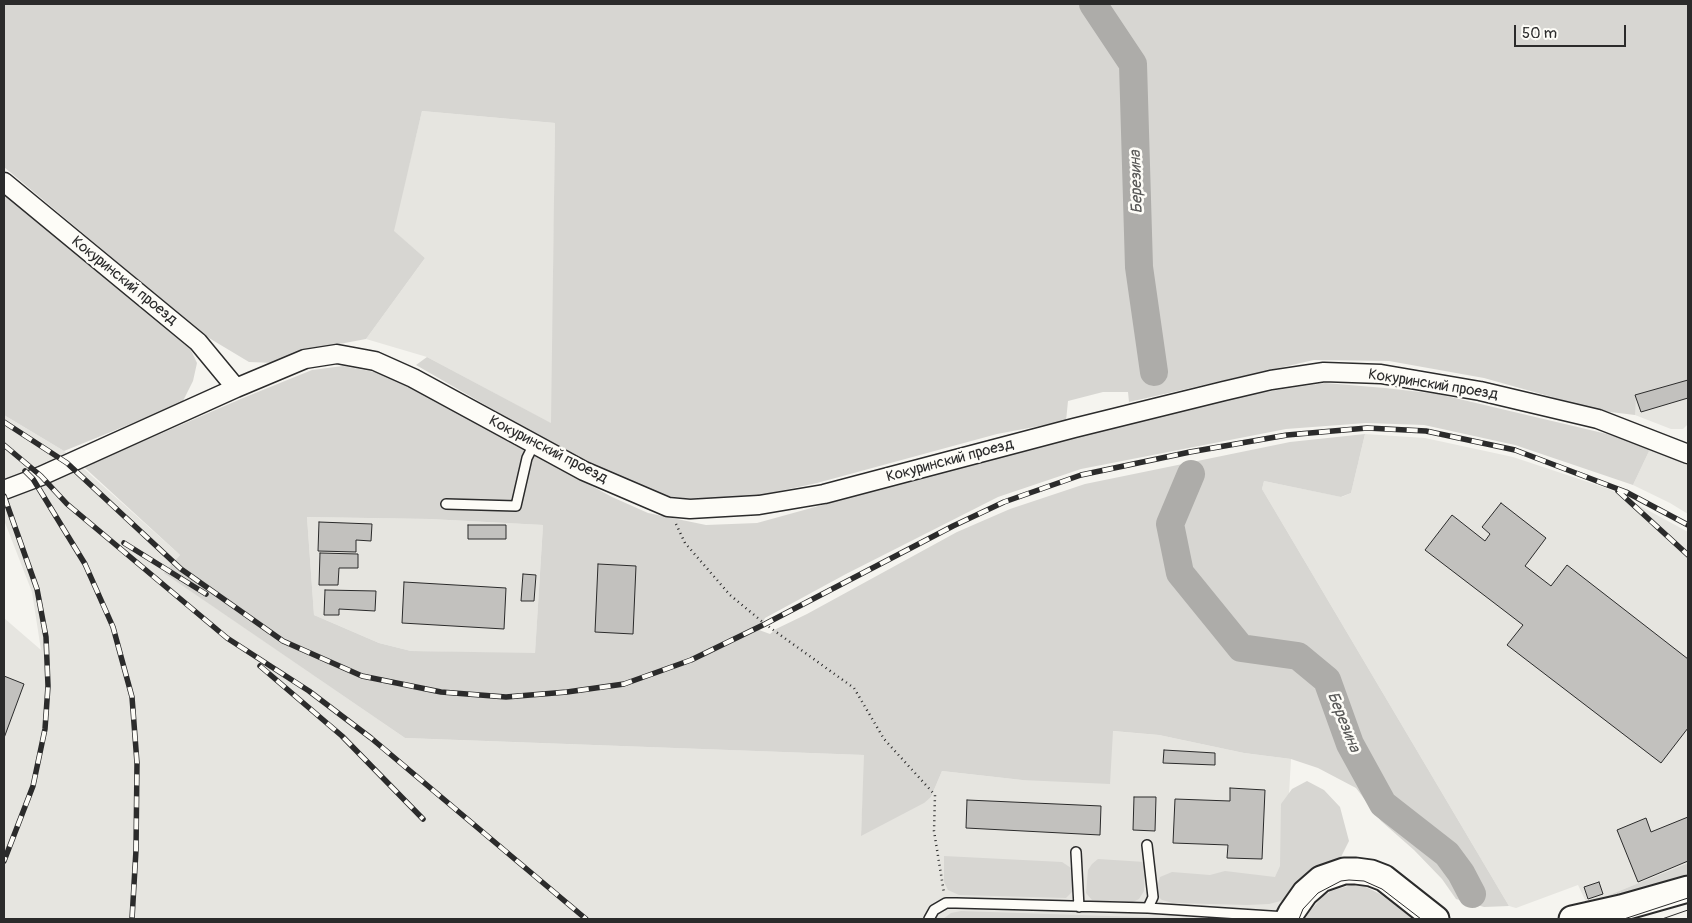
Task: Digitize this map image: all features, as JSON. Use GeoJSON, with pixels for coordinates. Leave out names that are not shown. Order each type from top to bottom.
{"type":"FeatureCollection","features":[{"type":"Feature","properties":{"kind":"street","name":"Кокуринский проезд"},"geometry":{"type":"LineString","coordinates":[[4,182],[198,342],[236,388]]}},
{"type":"Feature","properties":{"kind":"street","name":"Кокуринский проезд"},"geometry":{"type":"LineString","coordinates":[[4,490],[41,476],[305,359],[337,354],[375,362],[413,378],[584,471],[668,507],[690,509],[759,505],[824,494],[1074,428],[1233,389],[1271,380],[1324,372],[1381,374],[1480,391],[1598,419],[1686,451]]}},
{"type":"Feature","properties":{"kind":"street"},"geometry":{"type":"LineString","coordinates":[[1289,918],[1305,893],[1321,879],[1344,871],[1356,870],[1370,872],[1384,878],[1436,919]]}},
{"type":"Feature","properties":{"kind":"street"},"geometry":{"type":"LineString","coordinates":[[1572,919],[1622,914],[1688,889]]}},
{"type":"Feature","properties":{"kind":"lane"},"geometry":{"type":"LineString","coordinates":[[446,504],[516,506],[527,458],[534,444]]}},
{"type":"Feature","properties":{"kind":"lane"},"geometry":{"type":"LineString","coordinates":[[1147,845],[1153,897],[1148,908]]}},
{"type":"Feature","properties":{"kind":"lane"},"geometry":{"type":"LineString","coordinates":[[1076,852],[1079,907]]}},
{"type":"Feature","properties":{"kind":"lane"},"geometry":{"type":"LineString","coordinates":[[929,919],[934,910],[946,903],[1148,908],[1289,918]]}},
{"type":"Feature","properties":{"kind":"path"},"geometry":{"type":"LineString","coordinates":[[668,507],[685,543],[730,595],[765,624],[854,688],[884,740],[935,795],[934,831],[946,903]]}},
{"type":"Feature","properties":{"kind":"shaded area"},"geometry":{"type":"Polygon","coordinates":[[[4,4],[1688,4],[1688,380],[1636,395],[1635,415],[1602,411],[1484,378],[1389,361],[1314,360],[1129,402],[1128,392],[1103,392],[1068,401],[1066,421],[997,434],[817,483],[761,495],[737,499],[701,500],[667,496],[619,479],[572,455],[416,365],[427,357],[551,423],[555,123],[422,111],[394,231],[425,258],[366,339],[318,348],[275,363],[249,362],[204,335],[4,167],[4,4]]]}},
{"type":"Feature","properties":{"kind":"shaded area"},"geometry":{"type":"Polygon","coordinates":[[[422,111],[555,123],[552,424],[427,357],[366,339],[425,258],[393,231],[422,111]]]}},
{"type":"Feature","properties":{"kind":"shaded area"},"geometry":{"type":"Polygon","coordinates":[[[4,194],[189,346],[197,363],[193,381],[182,403],[64,451],[4,415],[4,194]]]}},
{"type":"Feature","properties":{"kind":"shaded area"},"geometry":{"type":"Polygon","coordinates":[[[343,366],[380,373],[421,393],[612,497],[648,513],[706,525],[757,523],[1007,454],[1201,404],[1325,383],[1438,394],[1607,434],[1651,447],[1633,485],[1515,445],[1424,425],[1366,423],[1286,429],[1081,469],[998,497],[846,574],[765,618],[759,630],[770,634],[776,629],[957,532],[1010,509],[1085,484],[1290,442],[1365,434],[1351,493],[1341,497],[1264,481],[1262,489],[1509,906],[1484,907],[1456,899],[1442,879],[1414,850],[1381,821],[1356,788],[1318,768],[1291,759],[1244,753],[1159,735],[1113,731],[1110,784],[1022,780],[942,771],[931,797],[924,803],[861,836],[864,755],[405,738],[164,573],[180,555],[84,467],[312,370],[343,366]],[[307,517],[314,615],[379,643],[411,651],[535,653],[543,525],[430,519],[307,517]]]}},
{"type":"Feature","properties":{"kind":"shaded area"},"geometry":{"type":"Polygon","coordinates":[[[1688,380],[1688,424],[1683,429],[1671,429],[1635,415],[1635,395],[1688,380]]]}},
{"type":"Feature","properties":{"kind":"shaded area"},"geometry":{"type":"Polygon","coordinates":[[[4,415],[64,451],[180,555],[165,573],[405,738],[865,755],[861,835],[931,797],[942,771],[1022,780],[1112,731],[1159,735],[1244,753],[1291,759],[1282,919],[4,919],[4,618],[41,650],[32,592],[4,520],[4,415]]]}},
{"type":"Feature","properties":{"kind":"shaded area"},"geometry":{"type":"Polygon","coordinates":[[[1365,434],[1425,438],[1513,457],[1609,489],[1688,532],[1688,863],[1587,904],[1578,885],[1516,908],[1509,906],[1262,489],[1264,481],[1342,497],[1351,493],[1365,434]]]}},
{"type":"Feature","properties":{"kind":"shaded area"},"geometry":{"type":"Polygon","coordinates":[[[1651,447],[1688,462],[1688,514],[1633,485],[1651,447]]]}},
{"type":"Feature","properties":{"kind":"shaded area"},"geometry":{"type":"Polygon","coordinates":[[[307,517],[430,519],[543,525],[535,654],[411,651],[379,643],[314,615],[307,517]]]}},
{"type":"Feature","properties":{"kind":"shaded area"},"geometry":{"type":"Polygon","coordinates":[[[1307,781],[1324,790],[1340,807],[1349,841],[1341,857],[1326,865],[1289,899],[1269,904],[1247,905],[1173,903],[1162,900],[1155,894],[1160,877],[1172,872],[1210,875],[1225,871],[1275,877],[1280,866],[1281,804],[1292,789],[1307,781]]]}},
{"type":"Feature","properties":{"kind":"shaded area"},"geometry":{"type":"Polygon","coordinates":[[[944,856],[1062,862],[1074,870],[1074,890],[1066,898],[959,895],[948,890],[944,882],[944,856]]]}},
{"type":"Feature","properties":{"kind":"shaded area"},"geometry":{"type":"Polygon","coordinates":[[[1098,859],[1145,862],[1144,891],[1139,899],[1133,902],[1092,900],[1086,893],[1088,870],[1098,859]]]}},
{"type":"Feature","properties":{"kind":"shaded area"},"geometry":{"type":"Polygon","coordinates":[[[1688,863],[1688,880],[1587,904],[1688,863]]]}},
{"type":"Feature","properties":{"kind":"shaded area"},"geometry":{"type":"Polygon","coordinates":[[[1351,885],[1364,886],[1380,894],[1414,919],[1305,919],[1322,897],[1331,891],[1351,885]]]}},
{"type":"Feature","properties":{"kind":"shaded area"},"geometry":{"type":"Polygon","coordinates":[[[961,911],[1197,919],[943,919],[951,913],[961,911]]]}},
{"type":"Feature","properties":{"kind":"building"},"geometry":{"type":"Polygon","coordinates":[[[1688,380],[1688,398],[1641,412],[1635,395],[1688,380]]]}},
{"type":"Feature","properties":{"kind":"building"},"geometry":{"type":"Polygon","coordinates":[[[1501,503],[1546,538],[1525,566],[1551,586],[1567,565],[1688,659],[1688,728],[1661,763],[1507,645],[1523,625],[1425,550],[1452,515],[1485,541],[1490,534],[1482,527],[1501,503]]]}},
{"type":"Feature","properties":{"kind":"building"},"geometry":{"type":"Polygon","coordinates":[[[319,522],[372,524],[371,541],[356,540],[356,552],[318,551],[319,522]]]}},
{"type":"Feature","properties":{"kind":"building"},"geometry":{"type":"Polygon","coordinates":[[[468,525],[506,525],[506,539],[468,539],[468,525]]]}},
{"type":"Feature","properties":{"kind":"building"},"geometry":{"type":"Polygon","coordinates":[[[320,553],[358,554],[358,568],[339,568],[338,585],[319,585],[320,553]]]}},
{"type":"Feature","properties":{"kind":"building"},"geometry":{"type":"Polygon","coordinates":[[[598,564],[636,566],[633,634],[595,632],[598,564]]]}},
{"type":"Feature","properties":{"kind":"building"},"geometry":{"type":"Polygon","coordinates":[[[523,574],[536,575],[534,601],[521,601],[523,574]]]}},
{"type":"Feature","properties":{"kind":"building"},"geometry":{"type":"Polygon","coordinates":[[[404,582],[506,588],[504,629],[402,623],[404,582]]]}},
{"type":"Feature","properties":{"kind":"building"},"geometry":{"type":"Polygon","coordinates":[[[325,590],[376,591],[375,611],[339,609],[339,615],[324,615],[325,590]]]}},
{"type":"Feature","properties":{"kind":"building"},"geometry":{"type":"Polygon","coordinates":[[[4,676],[24,684],[4,738],[4,676]]]}},
{"type":"Feature","properties":{"kind":"building"},"geometry":{"type":"Polygon","coordinates":[[[1164,750],[1215,753],[1215,765],[1163,763],[1164,750]]]}},
{"type":"Feature","properties":{"kind":"building"},"geometry":{"type":"Polygon","coordinates":[[[1230,788],[1265,790],[1262,859],[1227,858],[1228,845],[1173,843],[1175,799],[1230,801],[1230,788]]]}},
{"type":"Feature","properties":{"kind":"building"},"geometry":{"type":"Polygon","coordinates":[[[1134,797],[1156,797],[1155,831],[1133,830],[1134,797]]]}},
{"type":"Feature","properties":{"kind":"building"},"geometry":{"type":"Polygon","coordinates":[[[967,800],[1101,806],[1100,835],[966,828],[967,800]]]}},
{"type":"Feature","properties":{"kind":"building"},"geometry":{"type":"Polygon","coordinates":[[[1688,817],[1688,861],[1638,882],[1617,830],[1646,818],[1651,832],[1688,817]]]}},
{"type":"Feature","properties":{"kind":"building"},"geometry":{"type":"Polygon","coordinates":[[[1599,882],[1603,894],[1588,899],[1584,887],[1599,882]]]}},
{"type":"Feature","properties":{"kind":"waterway","name":"Березина"},"geometry":{"type":"LineString","coordinates":[[1093,4],[1133,64],[1139,267],[1154,372]]}},
{"type":"Feature","properties":{"kind":"waterway","name":"Березина"},"geometry":{"type":"LineString","coordinates":[[1191,474],[1170,524],[1180,573],[1241,648],[1298,656],[1327,680],[1350,744],[1383,804],[1447,854],[1461,873],[1472,894]]}},
{"type":"Feature","properties":{"kind":"tram line"},"geometry":{"type":"LineString","coordinates":[[1299,919],[1303,909],[1318,893],[1341,881],[1349,880],[1364,881],[1382,889],[1421,919]]}},
{"type":"Feature","properties":{"kind":"tram line"},"geometry":{"type":"LineString","coordinates":[[1624,919],[1688,898]]}},
{"type":"Feature","properties":{"kind":"tram line"},"geometry":{"type":"LineString","coordinates":[[1662,919],[1688,910]]}},
{"type":"Feature","properties":{"kind":"railway"},"geometry":{"type":"LineString","coordinates":[[4,422],[67,463],[181,569],[283,641],[362,676],[441,692],[506,697],[567,692],[624,684],[691,660],[765,624],[953,526],[1004,502],[1081,475],[1190,452],[1287,435],[1367,428],[1426,431],[1515,450],[1626,492],[1688,525]]}},
{"type":"Feature","properties":{"kind":"railway"},"geometry":{"type":"LineString","coordinates":[[4,445],[41,476],[67,504],[227,638],[309,691],[371,738],[586,919]]}},
{"type":"Feature","properties":{"kind":"railway"},"geometry":{"type":"LineString","coordinates":[[25,471],[33,479],[85,564],[113,627],[132,697],[137,763],[136,850],[132,919]]}},
{"type":"Feature","properties":{"kind":"railway"},"geometry":{"type":"LineString","coordinates":[[1618,491],[1688,555]]}},
{"type":"Feature","properties":{"kind":"railway"},"geometry":{"type":"LineString","coordinates":[[4,496],[37,589],[46,637],[48,686],[45,729],[33,786],[4,861]]}},
{"type":"Feature","properties":{"kind":"railway"},"geometry":{"type":"LineString","coordinates":[[124,543],[206,594]]}},
{"type":"Feature","properties":{"kind":"railway"},"geometry":{"type":"LineString","coordinates":[[260,666],[342,736],[423,819]]}}]}
